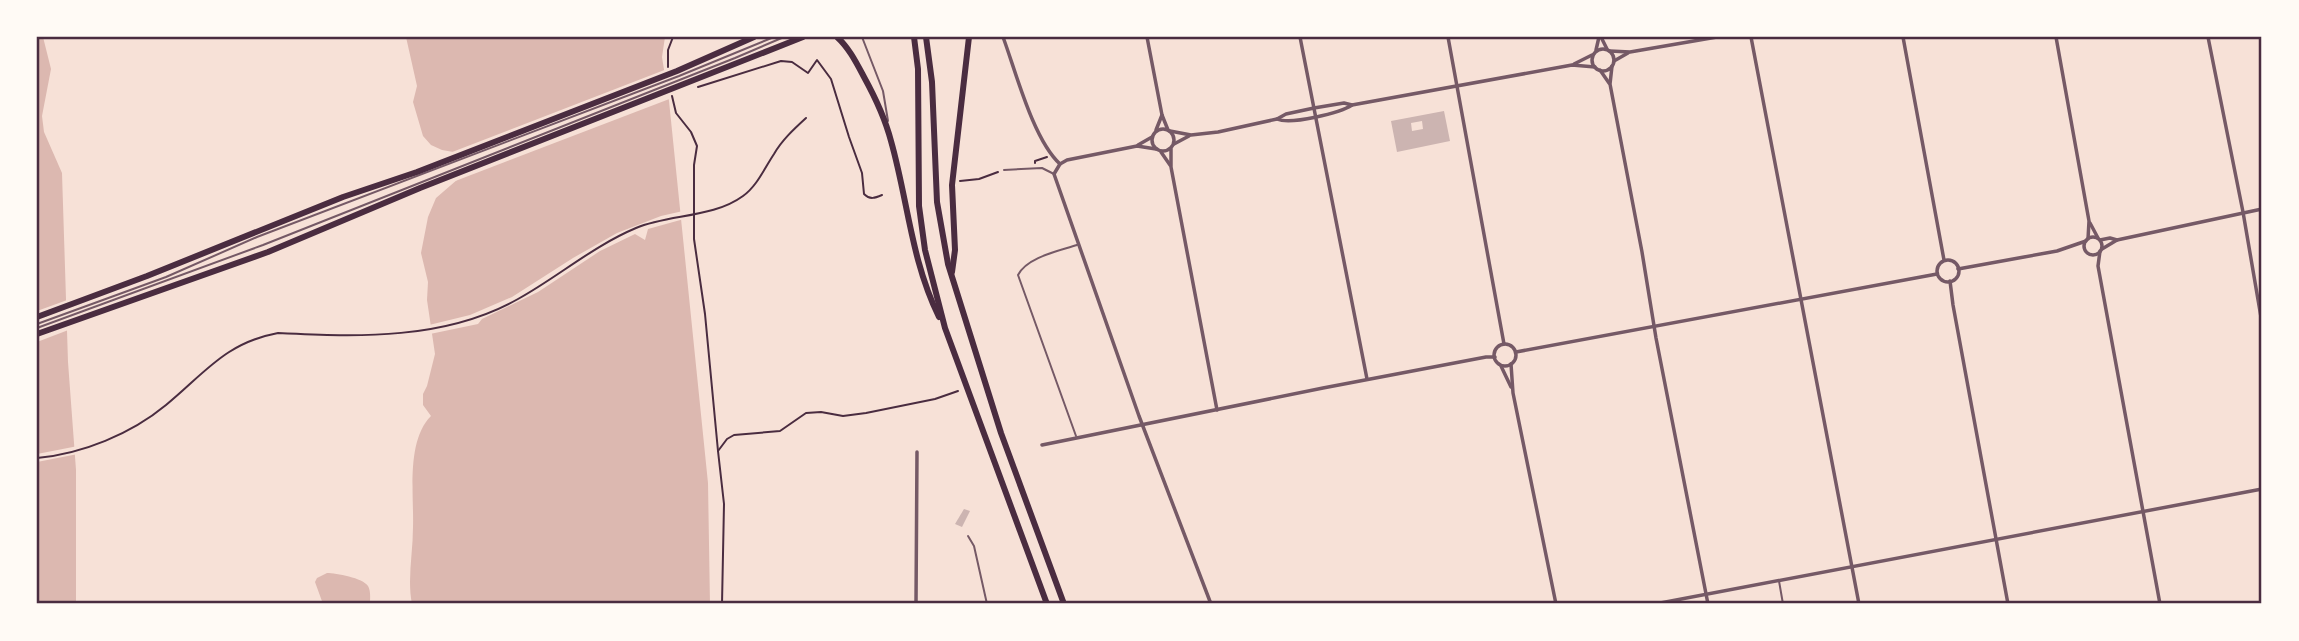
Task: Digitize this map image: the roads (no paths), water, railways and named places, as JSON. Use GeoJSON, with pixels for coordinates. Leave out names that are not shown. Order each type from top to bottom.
{"type":"FeatureCollection","features":[{"type":"Feature","properties":{"kind":"highway"},"geometry":{"type":"LineString","coordinates":[[37,334],[85,308],[343,197],[417,175],[680,78],[803,37]]}},
{"type":"Feature","properties":{"kind":"highway"},"geometry":{"type":"LineString","coordinates":[[837,37],[848,47],[877,100],[889,133],[923,280],[945,328],[1047,604]]}},
{"type":"Feature","properties":{"kind":"highway"},"geometry":{"type":"LineString","coordinates":[[914,37],[918,82],[919,206],[925,250],[945,328]]}},
{"type":"Feature","properties":{"kind":"highway"},"geometry":{"type":"LineString","coordinates":[[926,37],[932,82],[938,209],[951,278],[1001,433],[1064,604]]}},
{"type":"Feature","properties":{"kind":"highway"},"geometry":{"type":"LineString","coordinates":[[951,278],[955,250],[952,185],[969,37]]}},
{"type":"Feature","properties":{"kind":"highway"},"geometry":{"type":"LineString","coordinates":[[37,317],[85,308],[268,252],[419,185],[680,78],[750,38]]}},
{"type":"Feature","properties":{"kind":"street"},"geometry":{"type":"LineString","coordinates":[[1003,37],[1039,135],[1050,154],[1060,164]]}},
{"type":"Feature","properties":{"kind":"street"},"geometry":{"type":"LineString","coordinates":[[1147,37],[1161,115],[1175,139],[1171,167],[1217,410]]}},
{"type":"Feature","properties":{"kind":"street"},"geometry":{"type":"LineString","coordinates":[[1300,37],[1367,379]]}},
{"type":"Feature","properties":{"kind":"street"},"geometry":{"type":"LineString","coordinates":[[1448,37],[1504,344]]}},
{"type":"Feature","properties":{"kind":"street"},"geometry":{"type":"LineString","coordinates":[[1600,37],[1613,63],[1610,85],[1708,604]]}},
{"type":"Feature","properties":{"kind":"street"},"geometry":{"type":"LineString","coordinates":[[1600,37],[1593,62],[1610,85]]}},
{"type":"Feature","properties":{"kind":"street"},"geometry":{"type":"LineString","coordinates":[[1572,65],[1595,53],[1608,50],[1630,52],[1717,37]]}},
{"type":"Feature","properties":{"kind":"street"},"geometry":{"type":"LineString","coordinates":[[1751,37],[1859,604]]}},
{"type":"Feature","properties":{"kind":"street"},"geometry":{"type":"LineString","coordinates":[[1903,37],[1944,260]]}},
{"type":"Feature","properties":{"kind":"street"},"geometry":{"type":"LineString","coordinates":[[2056,37],[2089,221],[2089,253],[2098,266]]}},
{"type":"Feature","properties":{"kind":"street"},"geometry":{"type":"LineString","coordinates":[[2208,37],[2244,212],[2262,323]]}},
{"type":"Feature","properties":{"kind":"street"},"geometry":{"type":"LineString","coordinates":[[1600,70],[1608,69],[1630,52]]}},
{"type":"Feature","properties":{"kind":"street"},"geometry":{"type":"LineString","coordinates":[[1277,119],[1284,122],[1344,110],[1352,105],[1572,65],[1595,66]]}},
{"type":"Feature","properties":{"kind":"street"},"geometry":{"type":"LineString","coordinates":[[1156,132],[1163,129],[1191,135],[1277,119],[1286,114],[1314,108],[1344,103],[1352,105]]}},
{"type":"Feature","properties":{"kind":"street"},"geometry":{"type":"LineString","coordinates":[[1161,115],[1156,132],[1137,146],[1068,160],[1060,164],[1054,174],[1142,424],[1211,604]]}},
{"type":"Feature","properties":{"kind":"street"},"geometry":{"type":"LineString","coordinates":[[1161,152],[1167,152],[1191,135]]}},
{"type":"Feature","properties":{"kind":"street"},"geometry":{"type":"LineString","coordinates":[[1152,137],[1156,149]]}},
{"type":"Feature","properties":{"kind":"street"},"geometry":{"type":"LineString","coordinates":[[1137,146],[1161,152],[1171,167]]}},
{"type":"Feature","properties":{"kind":"street"},"geometry":{"type":"LineString","coordinates":[[2071,247],[2089,253],[2101,250],[2117,240],[2262,209]]}},
{"type":"Feature","properties":{"kind":"street"},"geometry":{"type":"LineString","coordinates":[[2089,221],[2099,239],[2101,250],[2098,266],[2160,604]]}},
{"type":"Feature","properties":{"kind":"street"},"geometry":{"type":"LineString","coordinates":[[1958,269],[2071,247],[2093,237],[2117,240]]}},
{"type":"Feature","properties":{"kind":"street"},"geometry":{"type":"LineString","coordinates":[[1944,260],[1952,260],[1958,269],[1957,275],[1950,281],[1942,280],[1937,274],[1938,265],[1944,260]]}},
{"type":"Feature","properties":{"kind":"street"},"geometry":{"type":"LineString","coordinates":[[1516,352],[1937,274]]}},
{"type":"Feature","properties":{"kind":"street"},"geometry":{"type":"LineString","coordinates":[[1950,281],[2008,604]]}},
{"type":"Feature","properties":{"kind":"street"},"geometry":{"type":"LineString","coordinates":[[1501,365],[1511,364],[1515,360],[1516,352],[1513,347],[1504,344]]}},
{"type":"Feature","properties":{"kind":"street"},"geometry":{"type":"LineString","coordinates":[[1495,358],[1496,349],[1504,344]]}},
{"type":"Feature","properties":{"kind":"street"},"geometry":{"type":"LineString","coordinates":[[1042,445],[1486,357],[1495,358],[1501,365],[1513,393]]}},
{"type":"Feature","properties":{"kind":"street"},"geometry":{"type":"LineString","coordinates":[[1511,364],[1513,393],[1556,604]]}},
{"type":"Feature","properties":{"kind":"street"},"geometry":{"type":"LineString","coordinates":[[916,604],[917,452]]}},
{"type":"Feature","properties":{"kind":"street"},"geometry":{"type":"LineString","coordinates":[[1655,604],[2262,489]]}},
{"type":"Feature","properties":{"kind":"lane"},"geometry":{"type":"LineString","coordinates":[[680,78],[774,37]]}},
{"type":"Feature","properties":{"kind":"lane"},"geometry":{"type":"LineString","coordinates":[[680,78],[784,37]]}},
{"type":"Feature","properties":{"kind":"lane"},"geometry":{"type":"LineString","coordinates":[[862,37],[883,92],[889,133]]}},
{"type":"Feature","properties":{"kind":"lane"},"geometry":{"type":"LineString","coordinates":[[1004,170],[1036,167],[1054,174]]}},
{"type":"Feature","properties":{"kind":"lane"},"geometry":{"type":"LineString","coordinates":[[1076,438],[1018,275],[1022,267],[1030,262],[1078,244]]}},
{"type":"Feature","properties":{"kind":"lane"},"geometry":{"type":"LineString","coordinates":[[37,324],[85,308]]}},
{"type":"Feature","properties":{"kind":"lane"},"geometry":{"type":"LineString","coordinates":[[37,328],[85,308]]}},
{"type":"Feature","properties":{"kind":"lane"},"geometry":{"type":"LineString","coordinates":[[968,536],[974,546],[987,604]]}},
{"type":"Feature","properties":{"kind":"lane"},"geometry":{"type":"LineString","coordinates":[[1779,581],[1783,604]]}}]}
